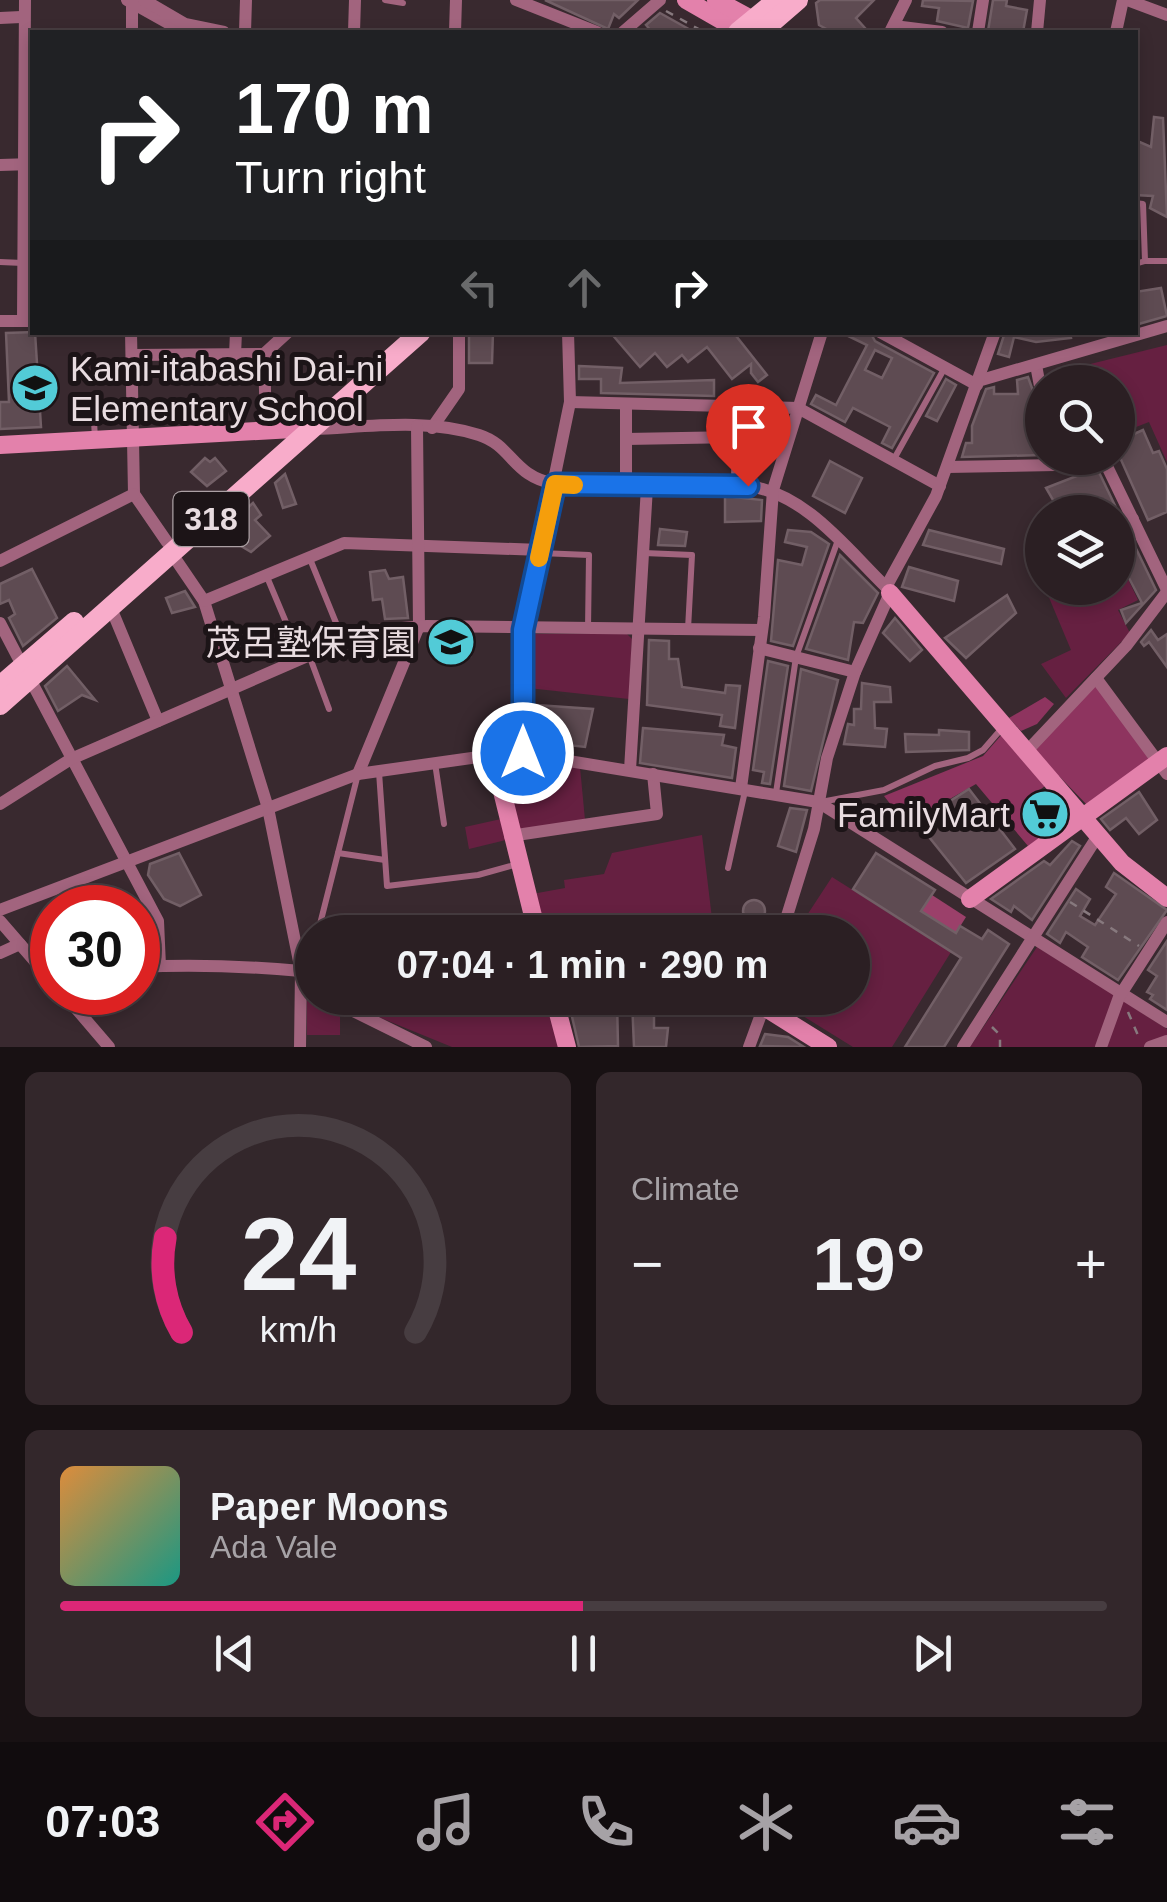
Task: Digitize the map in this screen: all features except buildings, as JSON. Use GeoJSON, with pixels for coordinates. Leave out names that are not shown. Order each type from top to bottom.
{"type":"FeatureCollection","features":[{"type":"Feature","properties":{"kind":"main road"},"geometry":{"type":"LineString","coordinates":[[756,29],[777,0]]}},
{"type":"Feature","properties":{"kind":"main road"},"geometry":{"type":"LineString","coordinates":[[756,29],[798,0]]}},
{"type":"Feature","properties":{"kind":"main road","name":"318"},"geometry":{"type":"LineString","coordinates":[[0,705],[26,673],[301,429],[399,335]]}},
{"type":"Feature","properties":{"kind":"main road","name":"318"},"geometry":{"type":"LineString","coordinates":[[301,429],[417,335]]}},
{"type":"Feature","properties":{"kind":"main road","name":"318"},"geometry":{"type":"LineString","coordinates":[[0,686],[26,673],[111,608],[169,548]]}},
{"type":"Feature","properties":{"kind":"street"},"geometry":{"type":"LineString","coordinates":[[0,321],[28,321],[22,263],[27,164],[21,17],[25,0]]}},
{"type":"Feature","properties":{"kind":"street"},"geometry":{"type":"LineString","coordinates":[[245,30],[246,0]]}},
{"type":"Feature","properties":{"kind":"street"},"geometry":{"type":"LineString","coordinates":[[354,30],[355,0]]}},
{"type":"Feature","properties":{"kind":"street"},"geometry":{"type":"LineString","coordinates":[[455,30],[456,0]]}},
{"type":"Feature","properties":{"kind":"street"},"geometry":{"type":"LineString","coordinates":[[516,0],[552,7],[593,30]]}},
{"type":"Feature","properties":{"kind":"street"},"geometry":{"type":"LineString","coordinates":[[892,29],[906,0]]}},
{"type":"Feature","properties":{"kind":"street"},"geometry":{"type":"LineString","coordinates":[[978,30],[983,0]]}},
{"type":"Feature","properties":{"kind":"street"},"geometry":{"type":"LineString","coordinates":[[1037,30],[1040,0]]}},
{"type":"Feature","properties":{"kind":"street"},"geometry":{"type":"LineString","coordinates":[[1117,30],[1125,0],[1164,9]]}},
{"type":"Feature","properties":{"kind":"street"},"geometry":{"type":"LineString","coordinates":[[134,1],[160,26]]}},
{"type":"Feature","properties":{"kind":"street"},"geometry":{"type":"LineString","coordinates":[[132,30],[134,1]]}},
{"type":"Feature","properties":{"kind":"street"},"geometry":{"type":"LineString","coordinates":[[134,1],[185,24],[214,30]]}},
{"type":"Feature","properties":{"kind":"street"},"geometry":{"type":"LineString","coordinates":[[625,30],[654,2]]}},
{"type":"Feature","properties":{"kind":"street"},"geometry":{"type":"LineString","coordinates":[[699,2],[756,29]]}},
{"type":"Feature","properties":{"kind":"street"},"geometry":{"type":"LineString","coordinates":[[0,18],[21,17]]}},
{"type":"Feature","properties":{"kind":"street"},"geometry":{"type":"LineString","coordinates":[[0,165],[27,164]]}},
{"type":"Feature","properties":{"kind":"street"},"geometry":{"type":"LineString","coordinates":[[1138,332],[1167,326]]}},
{"type":"Feature","properties":{"kind":"street"},"geometry":{"type":"LineString","coordinates":[[131,335],[134,494],[204,601],[268,808],[295,941]]}},
{"type":"Feature","properties":{"kind":"street"},"geometry":{"type":"LineString","coordinates":[[235,354],[236,335]]}},
{"type":"Feature","properties":{"kind":"street"},"geometry":{"type":"LineString","coordinates":[[132,356],[264,354],[285,335]]}},
{"type":"Feature","properties":{"kind":"street"},"geometry":{"type":"LineString","coordinates":[[432,428],[459,389],[459,335]]}},
{"type":"Feature","properties":{"kind":"street"},"geometry":{"type":"LineString","coordinates":[[523,753],[523,630],[570,402],[568,335]]}},
{"type":"Feature","properties":{"kind":"street"},"geometry":{"type":"LineString","coordinates":[[743,789],[762,630],[773,490],[821,335]]}},
{"type":"Feature","properties":{"kind":"street"},"geometry":{"type":"LineString","coordinates":[[885,335],[977,383],[1025,368]]}},
{"type":"Feature","properties":{"kind":"street"},"geometry":{"type":"LineString","coordinates":[[787,915],[827,758],[855,672],[888,590],[940,486],[993,335]]}},
{"type":"Feature","properties":{"kind":"street"},"geometry":{"type":"LineString","coordinates":[[1036,365],[1123,335]]}},
{"type":"Feature","properties":{"kind":"street"},"geometry":{"type":"LineString","coordinates":[[264,354],[266,427]]}},
{"type":"Feature","properties":{"kind":"street"},"geometry":{"type":"LineString","coordinates":[[570,402],[798,408],[940,486]]}},
{"type":"Feature","properties":{"kind":"street"},"geometry":{"type":"LineString","coordinates":[[626,404],[626,486]]}},
{"type":"Feature","properties":{"kind":"street"},"geometry":{"type":"LineString","coordinates":[[737,486],[738,406]]}},
{"type":"Feature","properties":{"kind":"street"},"geometry":{"type":"LineString","coordinates":[[358,774],[419,626],[415,546],[421,496],[416,426]]}},
{"type":"Feature","properties":{"kind":"street"},"geometry":{"type":"LineString","coordinates":[[0,445],[266,427],[416,426],[479,435],[496,445],[529,479],[555,484],[737,486],[773,490],[794,500],[888,590],[1135,876],[1167,898]]}},
{"type":"Feature","properties":{"kind":"street"},"geometry":{"type":"LineString","coordinates":[[626,439],[738,438]]}},
{"type":"Feature","properties":{"kind":"street"},"geometry":{"type":"LineString","coordinates":[[947,468],[1025,463]]}},
{"type":"Feature","properties":{"kind":"street"},"geometry":{"type":"LineString","coordinates":[[630,770],[647,487]]}},
{"type":"Feature","properties":{"kind":"street"},"geometry":{"type":"LineString","coordinates":[[0,560],[134,494]]}},
{"type":"Feature","properties":{"kind":"street"},"geometry":{"type":"LineString","coordinates":[[1026,752],[1096,678],[1167,591],[1135,523]]}},
{"type":"Feature","properties":{"kind":"street"},"geometry":{"type":"LineString","coordinates":[[204,601],[344,543],[540,551]]}},
{"type":"Feature","properties":{"kind":"street"},"geometry":{"type":"LineString","coordinates":[[1157,606],[1167,619]]}},
{"type":"Feature","properties":{"kind":"street"},"geometry":{"type":"LineString","coordinates":[[111,608],[158,721]]}},
{"type":"Feature","properties":{"kind":"street"},"geometry":{"type":"LineString","coordinates":[[0,623],[137,885]]}},
{"type":"Feature","properties":{"kind":"street"},"geometry":{"type":"LineString","coordinates":[[0,804],[71,759],[365,632],[419,626],[762,630]]}},
{"type":"Feature","properties":{"kind":"street"},"geometry":{"type":"LineString","coordinates":[[759,648],[855,672]]}},
{"type":"Feature","properties":{"kind":"street"},"geometry":{"type":"LineString","coordinates":[[970,899],[1164,764],[1096,678]]}},
{"type":"Feature","properties":{"kind":"street"},"geometry":{"type":"LineString","coordinates":[[0,910],[358,774],[523,753],[818,802],[1167,1022]]}},
{"type":"Feature","properties":{"kind":"street"},"geometry":{"type":"LineString","coordinates":[[493,755],[532,915]]}},
{"type":"Feature","properties":{"kind":"street"},"geometry":{"type":"LineString","coordinates":[[510,836],[657,814],[653,774]]}},
{"type":"Feature","properties":{"kind":"street"},"geometry":{"type":"LineString","coordinates":[[964,1047],[1099,834]]}},
{"type":"Feature","properties":{"kind":"street"},"geometry":{"type":"LineString","coordinates":[[0,921],[30,954]]}},
{"type":"Feature","properties":{"kind":"street"},"geometry":{"type":"LineString","coordinates":[[1102,1047],[1121,993],[1167,922]]}},
{"type":"Feature","properties":{"kind":"street"},"geometry":{"type":"LineString","coordinates":[[0,953],[20,944]]}},
{"type":"Feature","properties":{"kind":"street"},"geometry":{"type":"LineString","coordinates":[[160,966],[194,968],[216,963],[295,970]]}},
{"type":"Feature","properties":{"kind":"street"},"geometry":{"type":"LineString","coordinates":[[82,1015],[109,1047]]}},
{"type":"Feature","properties":{"kind":"street"},"geometry":{"type":"LineString","coordinates":[[300,1015],[300,1047]]}},
{"type":"Feature","properties":{"kind":"street"},"geometry":{"type":"LineString","coordinates":[[361,1015],[426,1047]]}},
{"type":"Feature","properties":{"kind":"street"},"geometry":{"type":"LineString","coordinates":[[559,1015],[568,1047]]}},
{"type":"Feature","properties":{"kind":"street"},"geometry":{"type":"LineString","coordinates":[[750,1047],[761,1015]]}},
{"type":"Feature","properties":{"kind":"street"},"geometry":{"type":"LineString","coordinates":[[783,1015],[828,1047]]}},
{"type":"Feature","properties":{"kind":"street"},"geometry":{"type":"LineString","coordinates":[[1146,1047],[1167,1041]]}},
{"type":"Feature","properties":{"kind":"lane"},"geometry":{"type":"LineString","coordinates":[[385,0],[403,4]]}},
{"type":"Feature","properties":{"kind":"lane"},"geometry":{"type":"LineString","coordinates":[[1138,204],[1143,204],[1145,262]]}},
{"type":"Feature","properties":{"kind":"lane"},"geometry":{"type":"LineString","coordinates":[[1138,263],[1167,261]]}},
{"type":"Feature","properties":{"kind":"lane"},"geometry":{"type":"LineString","coordinates":[[0,262],[22,263]]}},
{"type":"Feature","properties":{"kind":"lane"},"geometry":{"type":"LineString","coordinates":[[894,460],[945,368]]}},
{"type":"Feature","properties":{"kind":"lane"},"geometry":{"type":"LineString","coordinates":[[78,422],[94,421],[95,440]]}},
{"type":"Feature","properties":{"kind":"lane"},"geometry":{"type":"LineString","coordinates":[[776,794],[796,657],[838,540]]}},
{"type":"Feature","properties":{"kind":"lane"},"geometry":{"type":"LineString","coordinates":[[540,551],[589,555],[588,630]]}},
{"type":"Feature","properties":{"kind":"lane"},"geometry":{"type":"LineString","coordinates":[[643,553],[692,554],[688,630]]}},
{"type":"Feature","properties":{"kind":"lane"},"geometry":{"type":"LineString","coordinates":[[309,558],[344,641]]}},
{"type":"Feature","properties":{"kind":"lane"},"geometry":{"type":"LineString","coordinates":[[266,576],[329,709]]}},
{"type":"Feature","properties":{"kind":"lane"},"geometry":{"type":"LineString","coordinates":[[818,802],[884,790],[936,766],[968,759],[983,750],[1004,726]]}},
{"type":"Feature","properties":{"kind":"lane"},"geometry":{"type":"LineString","coordinates":[[435,763],[444,824]]}},
{"type":"Feature","properties":{"kind":"lane"},"geometry":{"type":"LineString","coordinates":[[379,771],[388,886],[478,874],[518,864]]}},
{"type":"Feature","properties":{"kind":"lane"},"geometry":{"type":"LineString","coordinates":[[322,915],[358,774]]}},
{"type":"Feature","properties":{"kind":"lane"},"geometry":{"type":"LineString","coordinates":[[728,868],[743,789]]}},
{"type":"Feature","properties":{"kind":"lane"},"geometry":{"type":"LineString","coordinates":[[338,852],[385,860]]}},
{"type":"Feature","properties":{"kind":"path"},"geometry":{"type":"LineString","coordinates":[[654,2],[701,30]]}},
{"type":"Feature","properties":{"kind":"path"},"geometry":{"type":"LineString","coordinates":[[1060,895],[1148,952]]}},
{"type":"Feature","properties":{"kind":"path"},"geometry":{"type":"LineString","coordinates":[[1141,1019],[1128,1011],[1146,1047]]}},
{"type":"Feature","properties":{"kind":"path"},"geometry":{"type":"LineString","coordinates":[[980,1020],[1000,1035],[1000,1047]]}},
{"type":"Feature","properties":{"kind":"shaded area"},"geometry":{"type":"Polygon","coordinates":[[[1167,345],[1167,462],[1149,422],[1135,427],[1135,365],[1086,365],[1167,345]]]}},
{"type":"Feature","properties":{"kind":"shaded area"},"geometry":{"type":"Polygon","coordinates":[[[1052,605],[1128,605],[1118,610],[1130,633],[1066,698],[1041,664],[1071,650],[1052,605]]]}},
{"type":"Feature","properties":{"kind":"shaded area"},"geometry":{"type":"Polygon","coordinates":[[[532,634],[627,634],[632,639],[629,699],[528,688],[528,638],[532,634]]]}},
{"type":"Feature","properties":{"kind":"shaded area"},"geometry":{"type":"Polygon","coordinates":[[[1095,682],[1151,759],[1089,807],[1059,776],[1034,794],[1027,814],[1043,836],[1028,846],[976,784],[906,824],[884,796],[983,756],[1004,732],[1025,757],[1095,682]]]}},
{"type":"Feature","properties":{"kind":"shaded area"},"geometry":{"type":"Polygon","coordinates":[[[1045,697],[1054,704],[1037,724],[1021,731],[1009,718],[1045,697]]]}},
{"type":"Feature","properties":{"kind":"shaded area"},"geometry":{"type":"Polygon","coordinates":[[[520,758],[580,767],[585,820],[521,831],[507,791],[522,788],[520,758]]]}},
{"type":"Feature","properties":{"kind":"shaded area"},"geometry":{"type":"Polygon","coordinates":[[[501,819],[506,840],[469,849],[465,827],[501,819]]]}},
{"type":"Feature","properties":{"kind":"shaded area"},"geometry":{"type":"Polygon","coordinates":[[[702,835],[712,915],[539,915],[532,894],[565,888],[564,880],[604,874],[612,853],[702,835]]]}},
{"type":"Feature","properties":{"kind":"shaded area"},"geometry":{"type":"Polygon","coordinates":[[[832,877],[951,952],[892,1047],[853,1047],[801,1015],[870,1015],[870,915],[807,915],[832,877]]]}},
{"type":"Feature","properties":{"kind":"shaded area"},"geometry":{"type":"Polygon","coordinates":[[[932,895],[966,917],[956,933],[921,911],[932,895]]]}},
{"type":"Feature","properties":{"kind":"shaded area"},"geometry":{"type":"Polygon","coordinates":[[[1037,947],[1115,995],[1097,1047],[970,1047],[1037,947]]]}},
{"type":"Feature","properties":{"kind":"shaded area"},"geometry":{"type":"Polygon","coordinates":[[[1122,1000],[1167,1029],[1167,1047],[1107,1047],[1122,1000]]]}},
{"type":"Feature","properties":{"kind":"shaded area"},"geometry":{"type":"Polygon","coordinates":[[[307,1015],[340,1015],[340,1035],[307,1035],[307,1015]]]}},
{"type":"Feature","properties":{"kind":"shaded area"},"geometry":{"type":"Polygon","coordinates":[[[553,1015],[562,1047],[452,1047],[376,1016],[553,1015]]]}},
{"type":"Feature","properties":{"kind":"slow traffic"},"geometry":{"type":"LineString","coordinates":[[539,558],[555,484],[574,485]]}},
{"type":"Feature","properties":{"kind":"place","name":"Kami-itabashi Dai-ni Elementary School"},"geometry":{"type":"Point","coordinates":[35,388]}},
{"type":"Feature","properties":{"kind":"place","name":"茂呂塾保育園"},"geometry":{"type":"Point","coordinates":[451,642]}},
{"type":"Feature","properties":{"kind":"place","name":"FamilyMart"},"geometry":{"type":"Point","coordinates":[1045,814]}},
{"type":"Feature","properties":{"kind":"route"},"geometry":{"type":"LineString","coordinates":[[523,753],[523,630],[555,484],[748,486]]}}]}
